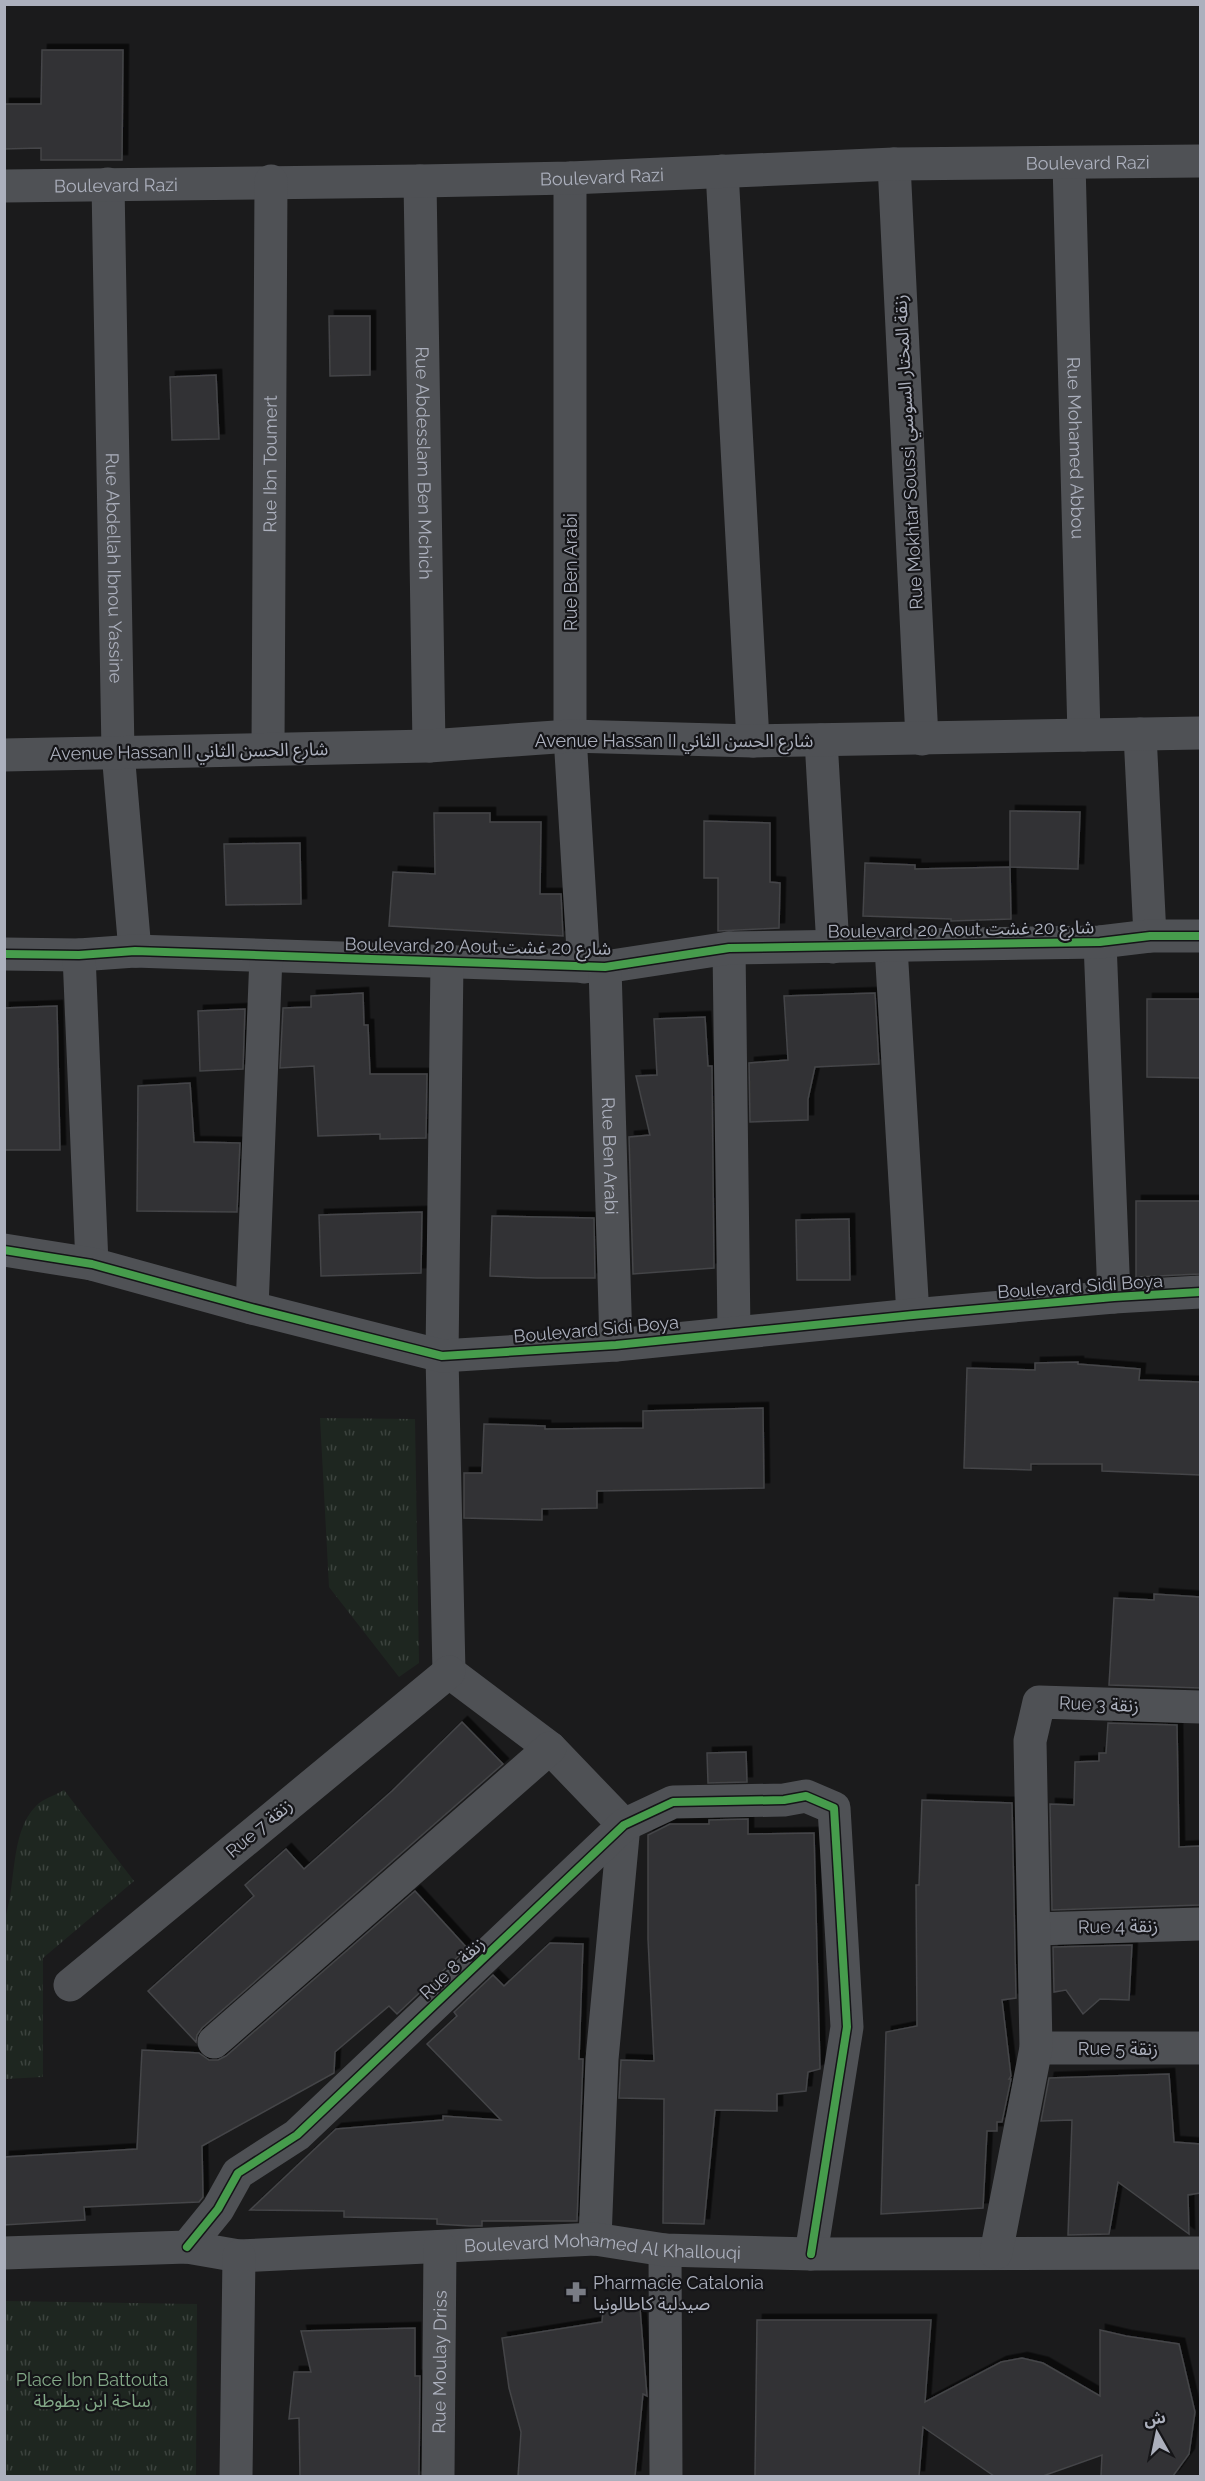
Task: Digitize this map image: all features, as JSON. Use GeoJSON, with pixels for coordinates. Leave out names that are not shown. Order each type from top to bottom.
{"type":"FeatureCollection","features":[{"type":"Feature","properties":{"kind":"street","name":"Boulevard Razi"},"geometry":{"type":"LineString","coordinates":[[4,186],[570,178],[894,164],[1200,161]]}},
{"type":"Feature","properties":{"kind":"street","name":"Rue Mohamed Abbou"},"geometry":{"type":"LineString","coordinates":[[1069,163],[1084,735]]}},
{"type":"Feature","properties":{"kind":"street","name":"Rue Mokhtar Soussi زنقة المختار السوسي"},"geometry":{"type":"LineString","coordinates":[[894,164],[922,739]]}},
{"type":"Feature","properties":{"kind":"street"},"geometry":{"type":"LineString","coordinates":[[722,171],[753,741]]}},
{"type":"Feature","properties":{"kind":"street","name":"Rue Ben Arabi"},"geometry":{"type":"LineString","coordinates":[[570,178],[570,736],[594,967],[616,1345]]}},
{"type":"Feature","properties":{"kind":"street","name":"Rue Ibn Toumert"},"geometry":{"type":"LineString","coordinates":[[268,748],[271,181]]}},
{"type":"Feature","properties":{"kind":"street","name":"Rue Abdesslam Ben Mchich"},"geometry":{"type":"LineString","coordinates":[[420,181],[429,746]]}},
{"type":"Feature","properties":{"kind":"street","name":"Rue Abdellah Ibnou Yassine"},"geometry":{"type":"LineString","coordinates":[[108,184],[118,752],[135,951]]}},
{"type":"Feature","properties":{"kind":"street","name":"Avenue Hassan II شارع الحسن الثاني"},"geometry":{"type":"LineString","coordinates":[[4,755],[429,746],[570,736],[753,741],[1200,733]]}},
{"type":"Feature","properties":{"kind":"street"},"geometry":{"type":"LineString","coordinates":[[1140,734],[1150,936]]}},
{"type":"Feature","properties":{"kind":"street"},"geometry":{"type":"LineString","coordinates":[[821,740],[833,947]]}},
{"type":"Feature","properties":{"kind":"street","name":"Boulevard 20 Aout شارع 20 غشت"},"geometry":{"type":"LineString","coordinates":[[4,954],[79,956],[135,951],[594,967],[729,948],[1100,942],[1150,936],[1200,936]]}},
{"type":"Feature","properties":{"kind":"street"},"geometry":{"type":"LineString","coordinates":[[1100,942],[1114,1297]]}},
{"type":"Feature","properties":{"kind":"street"},"geometry":{"type":"LineString","coordinates":[[891,947],[913,1315]]}},
{"type":"Feature","properties":{"kind":"street"},"geometry":{"type":"LineString","coordinates":[[729,948],[734,1332]]}},
{"type":"Feature","properties":{"kind":"street"},"geometry":{"type":"LineString","coordinates":[[79,956],[92,1264]]}},
{"type":"Feature","properties":{"kind":"street"},"geometry":{"type":"LineString","coordinates":[[252,1308],[266,956]]}},
{"type":"Feature","properties":{"kind":"street"},"geometry":{"type":"LineString","coordinates":[[447,961],[442,1356],[449,1672],[550,1748],[624,1825],[602,2059],[595,2239]]}},
{"type":"Feature","properties":{"kind":"street","name":"Boulevard Sidi Boya"},"geometry":{"type":"LineString","coordinates":[[4,1250],[92,1264],[252,1308],[442,1356],[616,1345],[913,1315],[1114,1297],[1200,1292]]}},
{"type":"Feature","properties":{"kind":"street","name":"Rue 7 زنقة"},"geometry":{"type":"LineString","coordinates":[[70,1985],[449,1672]]}},
{"type":"Feature","properties":{"kind":"street","name":"Rue 3 زنقة"},"geometry":{"type":"LineString","coordinates":[[1035,1929],[1030,1741],[1039,1702],[1200,1707]]}},
{"type":"Feature","properties":{"kind":"street"},"geometry":{"type":"LineString","coordinates":[[214,2042],[550,1748]]}},
{"type":"Feature","properties":{"kind":"street","name":"Rue 8 زنقة"},"geometry":{"type":"LineString","coordinates":[[187,2247],[218,2209],[238,2173],[297,2135],[624,1825],[673,1802],[784,1800],[806,1796],[834,1808],[847,2027],[811,2254]]}},
{"type":"Feature","properties":{"kind":"street","name":"Rue 4 زنقة"},"geometry":{"type":"LineString","coordinates":[[1035,1929],[1200,1924]]}},
{"type":"Feature","properties":{"kind":"street"},"geometry":{"type":"LineString","coordinates":[[996,2253],[1036,2048],[1035,1929]]}},
{"type":"Feature","properties":{"kind":"street","name":"Rue 5 زنقة"},"geometry":{"type":"LineString","coordinates":[[1036,2048],[1200,2048]]}},
{"type":"Feature","properties":{"kind":"street","name":"Boulevard Mohamed Al Khallouqi"},"geometry":{"type":"LineString","coordinates":[[4,2253],[187,2247],[238,2256],[595,2239],[665,2250],[811,2254],[1200,2253]]}},
{"type":"Feature","properties":{"kind":"street","name":"Rue Moulay Driss"},"geometry":{"type":"LineString","coordinates":[[438,2476],[440,2247]]}},
{"type":"Feature","properties":{"kind":"street"},"geometry":{"type":"LineString","coordinates":[[665,2250],[666,2476]]}},
{"type":"Feature","properties":{"kind":"street"},"geometry":{"type":"LineString","coordinates":[[236,2476],[238,2256]]}},
{"type":"Feature","properties":{"kind":"green space"},"geometry":{"type":"Polygon","coordinates":[[[320,1418],[415,1419],[419,1663],[399,1677],[329,1587],[320,1418]]]}},
{"type":"Feature","properties":{"kind":"green space"},"geometry":{"type":"Polygon","coordinates":[[[64,1790],[134,1881],[43,1958],[43,2077],[5,2079],[4,1921],[11,1892],[17,1845],[27,1817],[36,1806],[64,1790]]]}},
{"type":"Feature","properties":{"kind":"green space","name":"Place Ibn Battouta ساحة ابن بطوطة"},"geometry":{"type":"Polygon","coordinates":[[[5,2301],[197,2304],[196,2476],[5,2476],[5,2301]]]}},
{"type":"Feature","properties":{"kind":"building"},"geometry":{"type":"Polygon","coordinates":[[[42,50],[123,50],[122,160],[41,160],[41,148],[4,149],[4,104],[41,104],[42,50]]]}},
{"type":"Feature","properties":{"kind":"building"},"geometry":{"type":"Polygon","coordinates":[[[329,316],[370,316],[370,375],[330,376],[329,316]]]}},
{"type":"Feature","properties":{"kind":"building"},"geometry":{"type":"Polygon","coordinates":[[[216,375],[219,439],[172,440],[170,377],[216,375]]]}},
{"type":"Feature","properties":{"kind":"building"},"geometry":{"type":"Polygon","coordinates":[[[1010,811],[1080,812],[1078,869],[1010,867],[1010,811]]]}},
{"type":"Feature","properties":{"kind":"building"},"geometry":{"type":"Polygon","coordinates":[[[434,813],[490,813],[490,822],[541,822],[540,894],[561,894],[563,936],[389,926],[393,872],[435,874],[434,813]]]}},
{"type":"Feature","properties":{"kind":"building"},"geometry":{"type":"Polygon","coordinates":[[[704,821],[770,823],[770,882],[780,883],[779,928],[718,931],[718,878],[704,878],[704,821]]]}},
{"type":"Feature","properties":{"kind":"building"},"geometry":{"type":"Polygon","coordinates":[[[300,843],[301,904],[226,905],[224,844],[300,843]]]}},
{"type":"Feature","properties":{"kind":"building"},"geometry":{"type":"Polygon","coordinates":[[[865,863],[915,865],[915,869],[1010,867],[1011,919],[951,921],[951,919],[863,916],[865,863]]]}},
{"type":"Feature","properties":{"kind":"building"},"geometry":{"type":"Polygon","coordinates":[[[363,993],[364,1025],[368,1025],[370,1074],[427,1074],[426,1138],[380,1139],[380,1134],[318,1136],[314,1066],[280,1068],[283,1008],[311,1007],[311,996],[363,993]]]}},
{"type":"Feature","properties":{"kind":"building"},"geometry":{"type":"Polygon","coordinates":[[[875,993],[879,1064],[815,1067],[808,1099],[808,1120],[750,1122],[749,1063],[788,1060],[784,996],[875,993]]]}},
{"type":"Feature","properties":{"kind":"building"},"geometry":{"type":"Polygon","coordinates":[[[1147,999],[1200,999],[1200,1078],[1147,1077],[1147,999]]]}},
{"type":"Feature","properties":{"kind":"building"},"geometry":{"type":"Polygon","coordinates":[[[57,1006],[60,1150],[4,1150],[4,1008],[57,1006]]]}},
{"type":"Feature","properties":{"kind":"building"},"geometry":{"type":"Polygon","coordinates":[[[245,1009],[243,1069],[200,1071],[198,1011],[245,1009]]]}},
{"type":"Feature","properties":{"kind":"building"},"geometry":{"type":"Polygon","coordinates":[[[705,1017],[708,1066],[712,1066],[714,1268],[633,1274],[629,1137],[650,1135],[636,1076],[657,1075],[654,1019],[705,1017]]]}},
{"type":"Feature","properties":{"kind":"building"},"geometry":{"type":"Polygon","coordinates":[[[190,1083],[194,1142],[240,1143],[237,1212],[137,1211],[138,1086],[190,1083]]]}},
{"type":"Feature","properties":{"kind":"building"},"geometry":{"type":"Polygon","coordinates":[[[1136,1201],[1200,1201],[1200,1274],[1136,1277],[1136,1201]]]}},
{"type":"Feature","properties":{"kind":"building"},"geometry":{"type":"Polygon","coordinates":[[[422,1212],[421,1273],[321,1276],[319,1215],[422,1212]]]}},
{"type":"Feature","properties":{"kind":"building"},"geometry":{"type":"Polygon","coordinates":[[[492,1216],[594,1218],[595,1278],[490,1276],[492,1216]]]}},
{"type":"Feature","properties":{"kind":"building"},"geometry":{"type":"Polygon","coordinates":[[[849,1219],[850,1280],[797,1280],[796,1220],[849,1219]]]}},
{"type":"Feature","properties":{"kind":"building"},"geometry":{"type":"Polygon","coordinates":[[[1078,1362],[1078,1364],[1140,1369],[1139,1380],[1200,1382],[1200,1475],[1102,1471],[1102,1464],[1031,1464],[1031,1470],[964,1468],[967,1368],[1035,1370],[1035,1363],[1078,1362]]]}},
{"type":"Feature","properties":{"kind":"building"},"geometry":{"type":"Polygon","coordinates":[[[763,1408],[764,1488],[597,1491],[597,1508],[542,1509],[542,1520],[464,1518],[464,1473],[482,1473],[484,1424],[545,1426],[545,1429],[643,1428],[643,1411],[763,1408]]]}},
{"type":"Feature","properties":{"kind":"building"},"geometry":{"type":"Polygon","coordinates":[[[1154,1594],[1200,1597],[1200,1688],[1109,1685],[1114,1598],[1154,1600],[1154,1594]]]}},
{"type":"Feature","properties":{"kind":"building"},"geometry":{"type":"Polygon","coordinates":[[[462,1722],[503,1764],[202,2028],[197,2035],[196,2042],[148,1991],[254,1896],[245,1885],[286,1849],[304,1869],[392,1791],[462,1722]]]}},
{"type":"Feature","properties":{"kind":"building"},"geometry":{"type":"Polygon","coordinates":[[[1108,1723],[1177,1725],[1179,1847],[1200,1846],[1200,1905],[1052,1910],[1050,1804],[1074,1805],[1075,1762],[1099,1761],[1099,1753],[1106,1753],[1108,1723]]]}},
{"type":"Feature","properties":{"kind":"building"},"geometry":{"type":"Polygon","coordinates":[[[746,1752],[747,1782],[708,1783],[707,1753],[746,1752]]]}},
{"type":"Feature","properties":{"kind":"building"},"geometry":{"type":"Polygon","coordinates":[[[922,1800],[1012,1803],[1016,1998],[1002,2000],[1011,2076],[1009,2079],[1011,2079],[1002,2122],[997,2122],[997,2131],[987,2131],[983,2208],[881,2214],[886,2032],[917,2026],[916,1885],[919,1885],[922,1800]]]}},
{"type":"Feature","properties":{"kind":"building"},"geometry":{"type":"Polygon","coordinates":[[[748,1819],[748,1834],[814,1833],[820,2069],[808,2072],[806,2091],[777,2094],[777,2111],[715,2110],[704,2224],[663,2223],[664,2099],[619,2098],[621,2060],[654,2061],[648,1939],[648,1835],[670,1824],[709,1824],[709,1820],[748,1819]]]}},
{"type":"Feature","properties":{"kind":"building"},"geometry":{"type":"Polygon","coordinates":[[[415,1891],[467,1948],[397,2014],[389,2006],[335,2052],[334,2073],[202,2146],[203,2197],[199,2202],[84,2207],[85,2220],[4,2225],[4,2157],[137,2149],[142,2050],[199,2053],[209,2060],[218,2060],[226,2056],[415,1891]]]}},
{"type":"Feature","properties":{"kind":"building"},"geometry":{"type":"Polygon","coordinates":[[[550,1943],[583,1944],[579,2059],[583,2059],[577,2221],[482,2221],[482,2226],[470,2226],[437,2224],[437,2219],[344,2217],[344,2211],[250,2210],[336,2129],[443,2120],[443,2116],[501,2120],[427,2044],[457,2016],[454,2012],[493,1975],[504,1986],[550,1943]]]}},
{"type":"Feature","properties":{"kind":"building"},"geometry":{"type":"Polygon","coordinates":[[[1132,1945],[1129,2000],[1100,1999],[1083,2014],[1066,1990],[1054,1992],[1053,1947],[1132,1945]]]}},
{"type":"Feature","properties":{"kind":"building"},"geometry":{"type":"Polygon","coordinates":[[[1169,2074],[1174,2142],[1200,2144],[1200,2193],[1188,2195],[1189,2234],[1118,2182],[1109,2234],[1068,2235],[1072,2120],[1041,2121],[1049,2078],[1169,2074]]]}},
{"type":"Feature","properties":{"kind":"building"},"geometry":{"type":"Polygon","coordinates":[[[640,2308],[647,2396],[643,2394],[635,2476],[518,2476],[521,2432],[509,2388],[502,2338],[602,2322],[603,2311],[640,2308]]]}},
{"type":"Feature","properties":{"kind":"building"},"geometry":{"type":"Polygon","coordinates":[[[757,2320],[931,2320],[925,2402],[1001,2362],[1022,2358],[1043,2363],[1100,2396],[1100,2330],[1179,2344],[1195,2412],[1189,2454],[1173,2476],[1101,2476],[1102,2455],[1043,2476],[994,2476],[923,2427],[919,2476],[755,2476],[757,2320]]]}},
{"type":"Feature","properties":{"kind":"building"},"geometry":{"type":"Polygon","coordinates":[[[415,2328],[415,2376],[420,2376],[419,2476],[300,2476],[299,2418],[289,2419],[294,2372],[311,2372],[301,2331],[415,2328]]]}},
{"type":"Feature","properties":{"kind":"cycle path"},"geometry":{"type":"LineString","coordinates":[[4,954],[79,955],[135,951],[605,967],[729,948],[1100,942],[1150,936],[1200,936]]}},
{"type":"Feature","properties":{"kind":"cycle path"},"geometry":{"type":"LineString","coordinates":[[4,1250],[92,1264],[252,1308],[442,1356],[616,1345],[913,1315],[1114,1297],[1200,1292]]}},
{"type":"Feature","properties":{"kind":"cycle path"},"geometry":{"type":"LineString","coordinates":[[187,2247],[218,2209],[238,2173],[297,2135],[624,1825],[673,1802],[784,1800],[806,1796],[834,1808],[847,2027],[811,2254]]}},
{"type":"Feature","properties":{"kind":"place","name":"Pharmacie Catalonia صيدلية كاطالونيا"},"geometry":{"type":"Point","coordinates":[576,2292]}}]}
